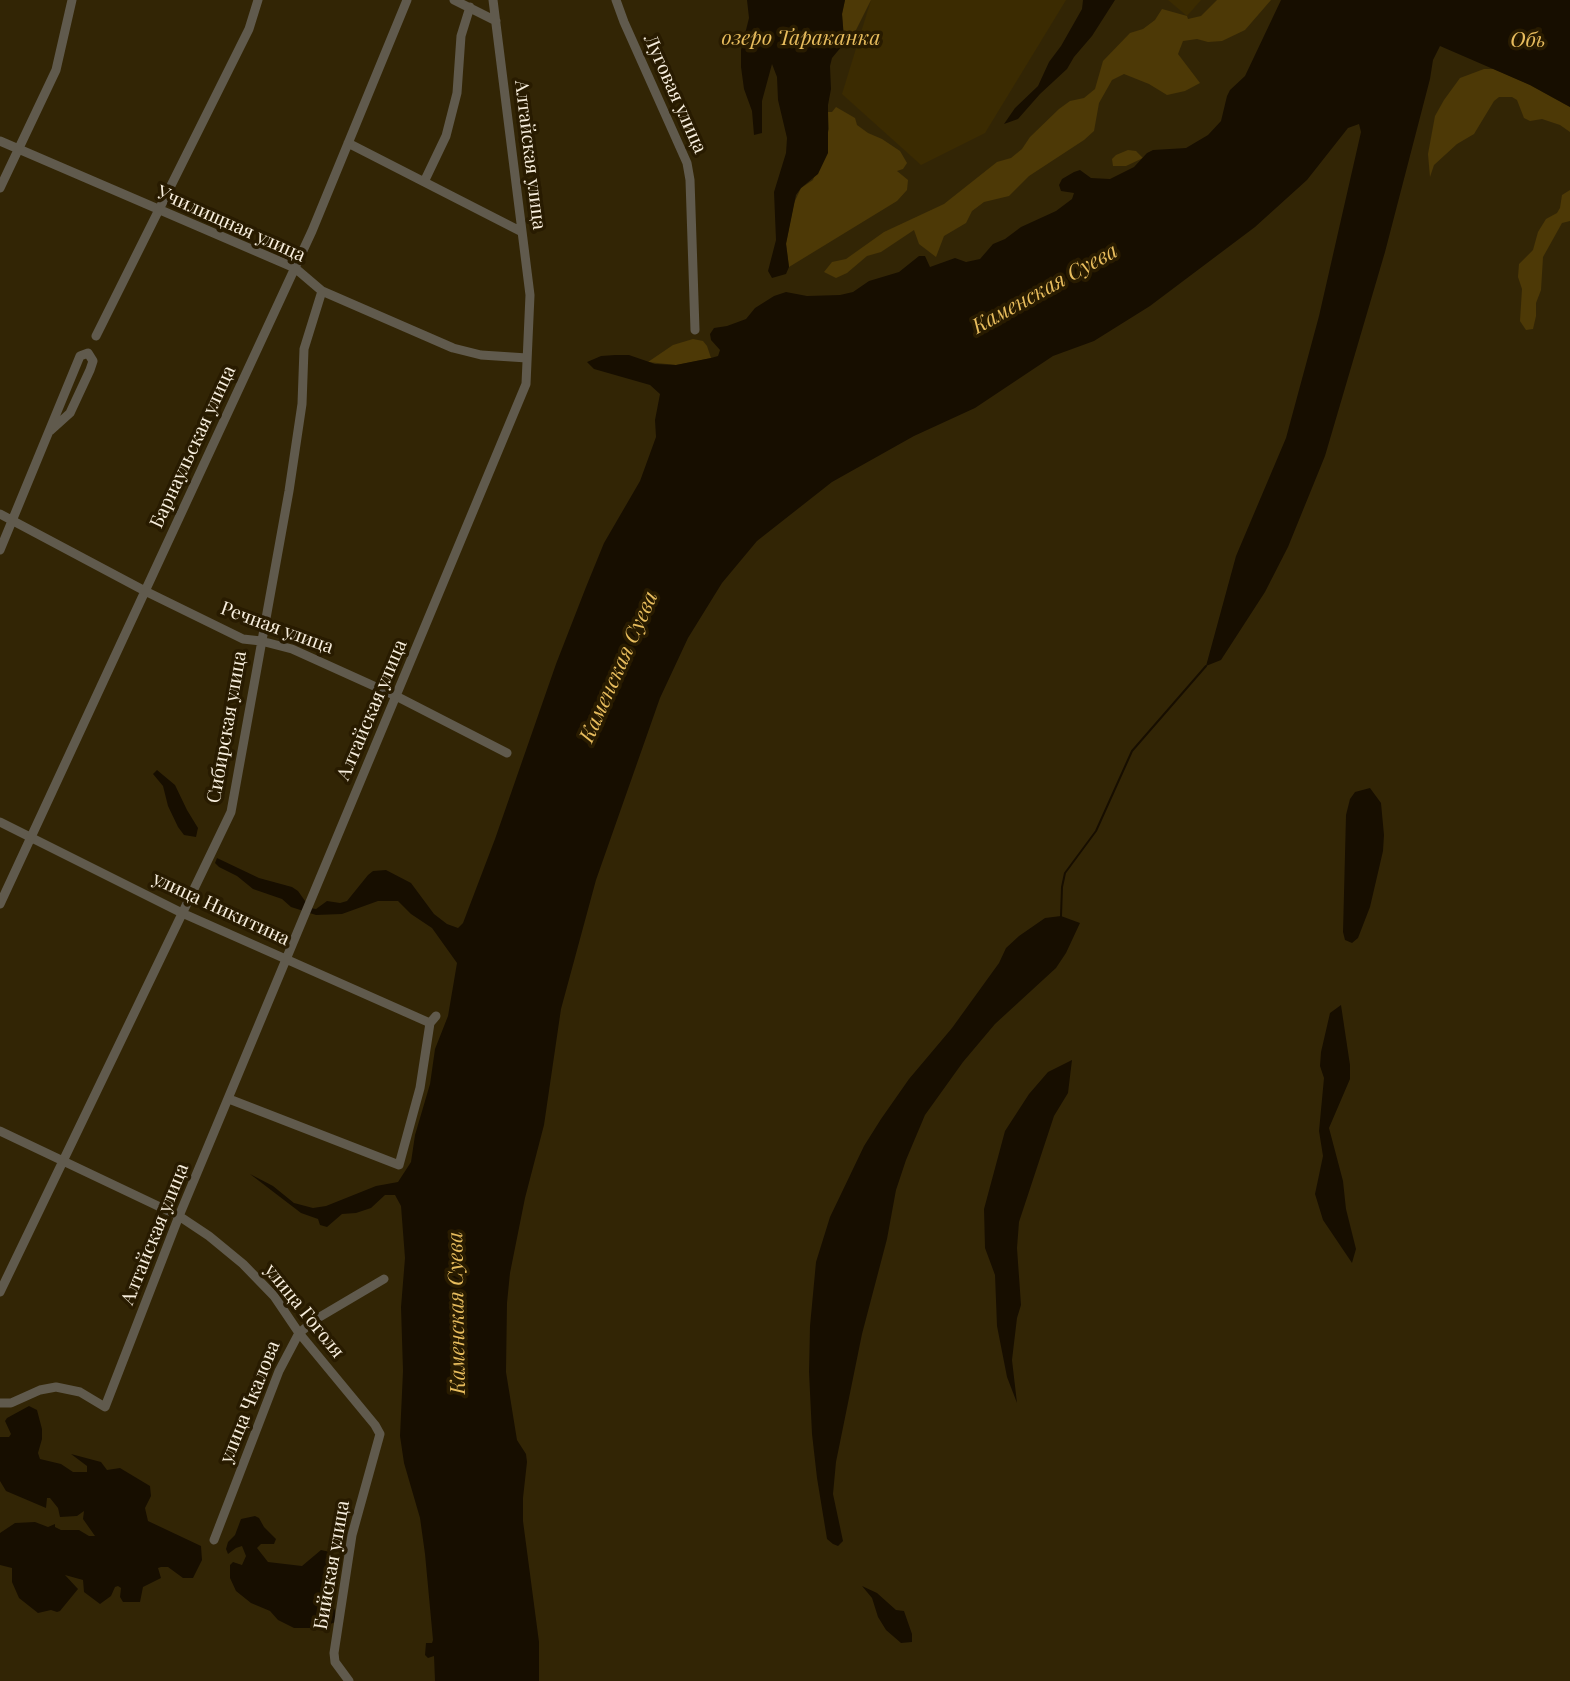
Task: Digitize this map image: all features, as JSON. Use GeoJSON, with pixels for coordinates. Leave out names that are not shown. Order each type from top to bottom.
{"type":"FeatureCollection","features":[{"type":"Feature","properties":{"kind":"street"},"geometry":{"type":"LineString","coordinates":[[0,188],[56,70],[72,0]]}},
{"type":"Feature","properties":{"kind":"street"},"geometry":{"type":"LineString","coordinates":[[96,336],[249,29],[258,0]]}},
{"type":"Feature","properties":{"kind":"street","name":"Барнаульская улица"},"geometry":{"type":"LineString","coordinates":[[0,904],[295,268],[407,0]]}},
{"type":"Feature","properties":{"kind":"street"},"geometry":{"type":"LineString","coordinates":[[454,0],[496,21]]}},
{"type":"Feature","properties":{"kind":"street","name":"Алтайская улица"},"geometry":{"type":"LineString","coordinates":[[0,1403],[11,1403],[40,1390],[56,1387],[80,1392],[105,1407],[179,1216],[526,384],[530,295],[493,0]]}},
{"type":"Feature","properties":{"kind":"street","name":"Луговая улица"},"geometry":{"type":"LineString","coordinates":[[616,0],[687,163],[690,180],[695,330]]}},
{"type":"Feature","properties":{"kind":"street"},"geometry":{"type":"LineString","coordinates":[[424,182],[446,136],[457,93],[460,36],[470,7]]}},
{"type":"Feature","properties":{"kind":"street","name":"Училищная улица"},"geometry":{"type":"LineString","coordinates":[[0,141],[295,268],[322,291],[453,348],[481,355],[527,358]]}},
{"type":"Feature","properties":{"kind":"street"},"geometry":{"type":"LineString","coordinates":[[348,143],[522,232]]}},
{"type":"Feature","properties":{"kind":"street","name":"Сибирская улица"},"geometry":{"type":"LineString","coordinates":[[0,1292],[231,812],[289,491],[302,404],[304,349],[322,291]]}},
{"type":"Feature","properties":{"kind":"street"},"geometry":{"type":"LineString","coordinates":[[0,550],[80,356],[88,353],[93,361],[70,413],[50,431]]}},
{"type":"Feature","properties":{"kind":"street","name":"Речная улица"},"geometry":{"type":"LineString","coordinates":[[0,514],[145,591],[243,639],[261,640],[292,649],[396,696],[507,753]]}},
{"type":"Feature","properties":{"kind":"street","name":"улица Никитина"},"geometry":{"type":"LineString","coordinates":[[0,822],[182,913],[433,1019],[420,1088],[398,1166],[229,1099]]}},
{"type":"Feature","properties":{"kind":"street","name":"улица Гоголя"},"geometry":{"type":"LineString","coordinates":[[0,1131],[179,1216],[209,1236],[274,1296],[299,1333],[380,1434]]}},
{"type":"Feature","properties":{"kind":"street","name":"улица Чкалова"},"geometry":{"type":"LineString","coordinates":[[214,1540],[289,1348],[299,1333],[318,1318],[384,1279]]}},
{"type":"Feature","properties":{"kind":"street","name":"Бийская улица"},"geometry":{"type":"LineString","coordinates":[[349,1681],[335,1662],[334,1653],[352,1535],[380,1434]]}},
{"type":"Feature","properties":{"kind":"shaded area"},"geometry":{"type":"Polygon","coordinates":[[[845,0],[871,0],[856,30],[842,46],[842,14],[845,0]]]}},
{"type":"Feature","properties":{"kind":"shaded area"},"geometry":{"type":"Polygon","coordinates":[[[871,0],[1066,0],[985,133],[921,165],[842,94],[871,0]]]}},
{"type":"Feature","properties":{"kind":"shaded area"},"geometry":{"type":"Polygon","coordinates":[[[1168,0],[1201,0],[1187,16],[1168,0]]]}},
{"type":"Feature","properties":{"kind":"shaded area"},"geometry":{"type":"Polygon","coordinates":[[[1217,0],[1271,0],[1245,30],[1222,41],[1183,41],[1178,54],[1200,83],[1185,91],[1167,95],[1124,74],[1112,80],[1099,103],[1094,131],[1029,176],[1009,196],[984,202],[972,211],[966,223],[944,236],[936,257],[919,244],[914,230],[881,252],[867,256],[847,273],[836,278],[824,272],[832,262],[846,259],[884,232],[944,204],[997,162],[1011,158],[1059,109],[1070,101],[1084,98],[1095,89],[1103,61],[1130,33],[1143,29],[1155,20],[1162,9],[1187,16],[1188,19],[1201,16],[1217,0]]]}},
{"type":"Feature","properties":{"kind":"shaded area"},"geometry":{"type":"Polygon","coordinates":[[[1484,69],[1494,69],[1570,107],[1570,132],[1560,125],[1542,119],[1530,121],[1524,118],[1517,100],[1512,97],[1499,97],[1474,134],[1457,144],[1434,165],[1430,177],[1428,154],[1435,116],[1460,78],[1484,69]]]}},
{"type":"Feature","properties":{"kind":"shaded area"},"geometry":{"type":"Polygon","coordinates":[[[836,107],[855,118],[857,125],[868,133],[900,151],[907,163],[903,169],[897,171],[908,180],[907,190],[897,201],[789,267],[786,243],[794,203],[801,188],[813,180],[829,129],[828,112],[832,112],[836,107]]]}},
{"type":"Feature","properties":{"kind":"shaded area"},"geometry":{"type":"Polygon","coordinates":[[[1128,150],[1136,151],[1143,158],[1126,166],[1113,166],[1112,159],[1128,150]]]}},
{"type":"Feature","properties":{"kind":"shaded area"},"geometry":{"type":"Polygon","coordinates":[[[1570,190],[1570,221],[1562,223],[1543,257],[1541,290],[1536,303],[1533,329],[1526,330],[1520,321],[1522,289],[1518,277],[1519,264],[1533,250],[1538,232],[1546,219],[1557,213],[1562,195],[1570,190]]]}},
{"type":"Feature","properties":{"kind":"shaded area"},"geometry":{"type":"Polygon","coordinates":[[[693,339],[703,341],[711,358],[676,365],[648,362],[673,345],[693,339]]]}},
{"type":"Feature","properties":{"kind":"water","name":"озеро Тараканка"},"geometry":{"type":"Polygon","coordinates":[[[747,0],[845,0],[842,14],[844,39],[830,66],[828,153],[818,174],[796,195],[786,244],[789,267],[786,274],[772,278],[768,271],[776,240],[774,192],[786,153],[787,138],[778,100],[777,77],[772,64],[762,101],[762,133],[754,135],[752,111],[744,89],[741,67],[741,50],[749,18],[747,0]]]}},
{"type":"Feature","properties":{"kind":"water"},"geometry":{"type":"Polygon","coordinates":[[[1083,0],[1115,0],[1067,69],[1018,119],[1004,124],[1015,108],[1038,86],[1049,62],[1082,9],[1083,0]]]}},
{"type":"Feature","properties":{"kind":"water"},"geometry":{"type":"Polygon","coordinates":[[[1281,0],[1570,0],[1570,107],[1530,85],[1440,46],[1433,60],[1385,252],[1325,456],[1288,547],[1265,592],[1221,660],[1206,666],[1236,556],[1286,438],[1319,316],[1361,132],[1359,124],[1348,128],[1307,180],[1255,227],[1150,306],[1094,341],[1053,356],[975,408],[914,436],[832,482],[757,541],[722,583],[688,638],[660,698],[596,880],[561,1009],[544,1125],[525,1198],[510,1273],[506,1372],[517,1440],[526,1454],[527,1462],[523,1521],[539,1642],[539,1681],[435,1681],[434,1656],[428,1658],[425,1655],[426,1643],[432,1643],[433,1640],[420,1518],[404,1463],[400,1436],[403,1371],[401,1307],[405,1258],[401,1206],[395,1195],[385,1195],[371,1208],[342,1214],[327,1227],[320,1225],[318,1219],[301,1213],[250,1174],[273,1186],[294,1203],[313,1208],[326,1206],[376,1186],[398,1182],[411,1162],[415,1135],[430,1084],[435,1049],[448,1016],[457,963],[432,928],[398,901],[378,901],[342,914],[316,915],[291,907],[282,899],[253,889],[237,876],[219,867],[215,863],[217,858],[259,878],[292,887],[310,908],[316,909],[327,901],[347,901],[373,871],[386,870],[411,883],[434,914],[458,928],[463,923],[495,839],[586,587],[604,543],[640,481],[656,437],[655,420],[660,394],[650,385],[594,369],[587,362],[601,356],[615,355],[629,355],[655,364],[676,365],[711,358],[718,356],[720,350],[711,340],[710,334],[714,328],[746,319],[755,308],[774,296],[786,292],[807,296],[853,292],[869,281],[899,272],[919,256],[925,256],[930,267],[955,258],[966,262],[980,259],[993,244],[1056,211],[1072,199],[1074,193],[1061,191],[1059,185],[1062,179],[1074,172],[1080,170],[1091,178],[1110,179],[1134,167],[1153,150],[1186,148],[1208,135],[1221,121],[1227,96],[1245,76],[1281,0]]]}},
{"type":"Feature","properties":{"kind":"water"},"geometry":{"type":"Polygon","coordinates":[[[157,770],[175,785],[198,828],[196,837],[184,835],[178,827],[168,806],[163,786],[153,774],[157,770]]]}},
{"type":"Feature","properties":{"kind":"water"},"geometry":{"type":"Polygon","coordinates":[[[1370,788],[1381,803],[1383,851],[1370,907],[1358,938],[1352,943],[1345,940],[1343,932],[1346,815],[1350,799],[1355,792],[1370,788]]]}},
{"type":"Feature","properties":{"kind":"water"},"geometry":{"type":"Polygon","coordinates":[[[1061,916],[1080,923],[1066,953],[1056,968],[995,1024],[963,1062],[925,1115],[906,1160],[896,1190],[887,1239],[862,1334],[836,1462],[833,1494],[843,1541],[838,1546],[827,1539],[812,1434],[809,1372],[816,1262],[830,1217],[864,1146],[881,1119],[909,1079],[952,1028],[999,963],[1006,948],[1045,918],[1061,916]]]}},
{"type":"Feature","properties":{"kind":"water"},"geometry":{"type":"Polygon","coordinates":[[[1341,1005],[1350,1079],[1329,1128],[1343,1181],[1346,1209],[1356,1249],[1352,1263],[1323,1220],[1315,1194],[1323,1156],[1319,1131],[1324,1078],[1320,1066],[1321,1052],[1330,1013],[1341,1005]]]}},
{"type":"Feature","properties":{"kind":"water"},"geometry":{"type":"Polygon","coordinates":[[[1072,1060],[1068,1093],[1054,1116],[1019,1222],[1017,1248],[1021,1305],[1012,1360],[1017,1403],[1007,1377],[997,1326],[995,1275],[985,1248],[984,1209],[1005,1131],[1029,1094],[1048,1072],[1072,1060]]]}},
{"type":"Feature","properties":{"kind":"water"},"geometry":{"type":"Polygon","coordinates":[[[29,1406],[37,1410],[42,1429],[38,1453],[40,1459],[61,1464],[73,1472],[87,1472],[87,1466],[71,1454],[101,1462],[107,1470],[120,1468],[150,1486],[151,1496],[145,1508],[148,1521],[201,1546],[202,1560],[193,1578],[183,1578],[168,1567],[161,1567],[158,1568],[161,1578],[143,1587],[140,1602],[123,1602],[120,1597],[121,1588],[118,1586],[111,1596],[100,1604],[84,1592],[83,1580],[65,1575],[78,1589],[57,1612],[51,1610],[38,1613],[19,1598],[12,1582],[12,1568],[0,1565],[0,1533],[15,1523],[35,1522],[48,1527],[55,1524],[55,1527],[61,1530],[79,1530],[89,1536],[95,1536],[83,1519],[84,1511],[77,1516],[60,1517],[58,1508],[50,1498],[47,1498],[46,1508],[6,1491],[0,1481],[0,1437],[9,1437],[11,1434],[5,1421],[29,1406]]]}},
{"type":"Feature","properties":{"kind":"water"},"geometry":{"type":"Polygon","coordinates":[[[255,1516],[276,1539],[274,1544],[261,1544],[257,1548],[268,1562],[302,1566],[321,1550],[330,1552],[335,1569],[331,1597],[335,1622],[322,1628],[294,1628],[236,1591],[230,1578],[230,1565],[233,1562],[242,1565],[246,1556],[242,1546],[228,1554],[226,1549],[241,1519],[255,1516]]]}},
{"type":"Feature","properties":{"kind":"water"},"geometry":{"type":"Polygon","coordinates":[[[862,1586],[877,1593],[896,1610],[904,1611],[912,1642],[901,1643],[886,1630],[878,1617],[872,1598],[862,1586]]]}},
{"type":"Feature","properties":{"kind":"waterway"},"geometry":{"type":"LineString","coordinates":[[1061,916],[1065,873],[1096,831],[1132,751],[1206,666]]}},
{"type":"Feature","properties":{"kind":"water label","name":"Обь"},"geometry":{"type":"Point","coordinates":[1528,40]}},
{"type":"Feature","properties":{"kind":"water label","name":"Каменская Суева"},"geometry":{"type":"Point","coordinates":[1045,289]}},
{"type":"Feature","properties":{"kind":"water label","name":"Каменская Суева"},"geometry":{"type":"Point","coordinates":[619,667]}},
{"type":"Feature","properties":{"kind":"water label","name":"Каменская Суева"},"geometry":{"type":"Point","coordinates":[457,1313]}}]}
